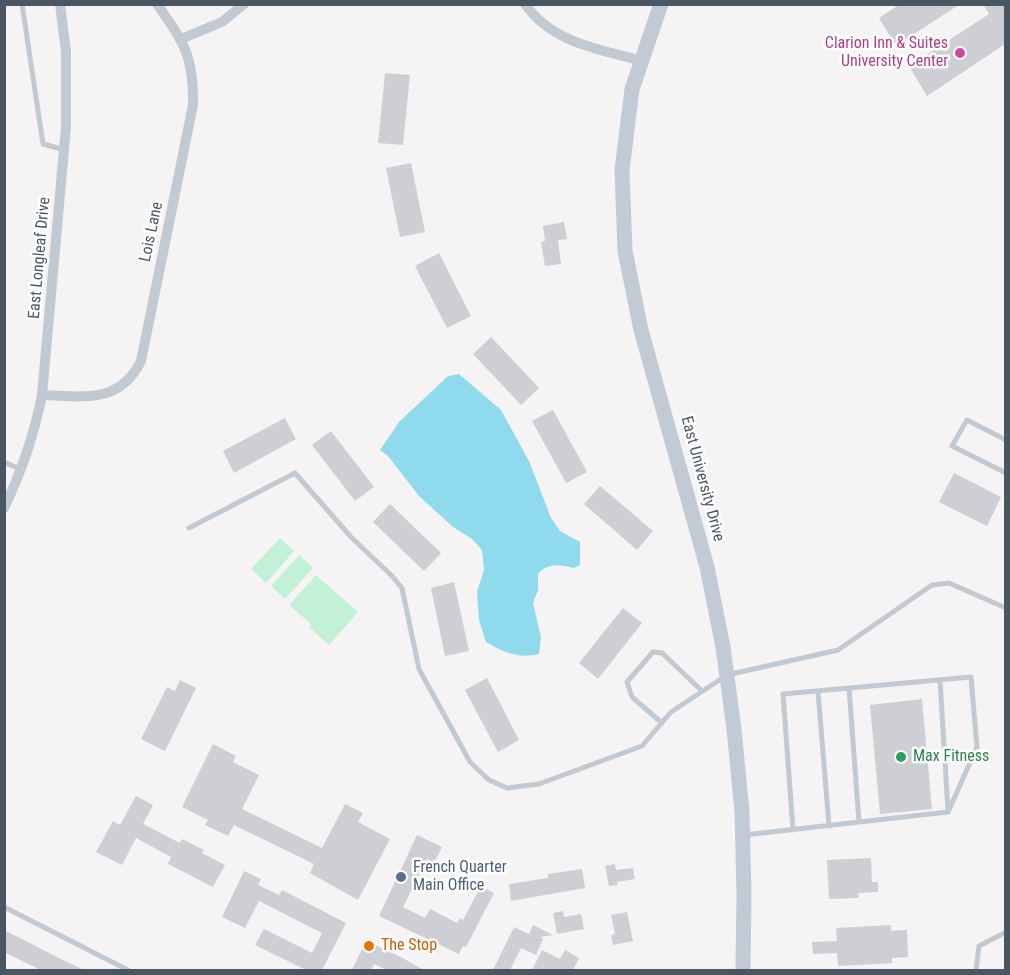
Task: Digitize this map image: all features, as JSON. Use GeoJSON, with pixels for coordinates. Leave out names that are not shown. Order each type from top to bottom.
{"type":"FeatureCollection","features":[{"type":"Feature","properties":{"kind":"main road","name":"East University Drive"},"geometry":{"type":"LineString","coordinates":[[662,4],[632,89],[622,170],[625,251],[641,330],[707,567],[727,675],[735,729],[742,836],[743,970]]}},
{"type":"Feature","properties":{"kind":"street","name":"East Longleaf Drive"},"geometry":{"type":"LineString","coordinates":[[4,508],[22,470],[35,432],[42,395],[65,150],[68,79],[60,4]]}},
{"type":"Feature","properties":{"kind":"street","name":"Lois Lane"},"geometry":{"type":"LineString","coordinates":[[42,395],[94,397],[109,393],[123,386],[134,374],[141,361],[193,105],[191,68],[181,39],[157,4]]}},
{"type":"Feature","properties":{"kind":"street"},"geometry":{"type":"LineString","coordinates":[[181,39],[222,22],[244,4]]}},
{"type":"Feature","properties":{"kind":"street"},"geometry":{"type":"LineString","coordinates":[[525,4],[533,16],[559,36],[642,61]]}},
{"type":"Feature","properties":{"kind":"lane"},"geometry":{"type":"LineString","coordinates":[[22,4],[43,144],[65,150]]}},
{"type":"Feature","properties":{"kind":"lane"},"geometry":{"type":"LineString","coordinates":[[1005,440],[967,420],[952,446],[1005,473]]}},
{"type":"Feature","properties":{"kind":"lane"},"geometry":{"type":"LineString","coordinates":[[4,462],[22,470]]}},
{"type":"Feature","properties":{"kind":"lane"},"geometry":{"type":"LineString","coordinates":[[189,528],[295,473],[351,537],[402,588],[419,669],[470,762],[489,780],[507,788],[539,784],[642,746],[671,712],[701,690],[727,675],[838,650],[932,585],[949,583],[1005,608]]}},
{"type":"Feature","properties":{"kind":"lane"},"geometry":{"type":"LineString","coordinates":[[662,723],[632,697],[627,682],[653,652],[662,653],[701,690]]}},
{"type":"Feature","properties":{"kind":"lane"},"geometry":{"type":"LineString","coordinates":[[793,830],[783,694],[971,677],[977,747],[948,812]]}},
{"type":"Feature","properties":{"kind":"lane"},"geometry":{"type":"LineString","coordinates":[[940,680],[948,812]]}},
{"type":"Feature","properties":{"kind":"lane"},"geometry":{"type":"LineString","coordinates":[[849,688],[858,822]]}},
{"type":"Feature","properties":{"kind":"lane"},"geometry":{"type":"LineString","coordinates":[[818,691],[829,826]]}},
{"type":"Feature","properties":{"kind":"lane"},"geometry":{"type":"LineString","coordinates":[[742,836],[948,812]]}},
{"type":"Feature","properties":{"kind":"lane"},"geometry":{"type":"LineString","coordinates":[[4,908],[128,970]]}},
{"type":"Feature","properties":{"kind":"lane"},"geometry":{"type":"LineString","coordinates":[[976,970],[979,946],[1005,932]]}},
{"type":"Feature","properties":{"kind":"green space"},"geometry":{"type":"Polygon","coordinates":[[[280,538],[294,551],[266,583],[251,569],[280,538]]]}},
{"type":"Feature","properties":{"kind":"green space"},"geometry":{"type":"Polygon","coordinates":[[[299,555],[313,568],[285,599],[271,586],[299,555]]]}},
{"type":"Feature","properties":{"kind":"green space"},"geometry":{"type":"Polygon","coordinates":[[[316,575],[358,612],[329,645],[309,627],[311,624],[289,605],[316,575]]]}},
{"type":"Feature","properties":{"kind":"water"},"geometry":{"type":"Polygon","coordinates":[[[459,374],[501,410],[529,461],[551,518],[560,531],[580,542],[580,565],[574,568],[550,566],[538,574],[538,590],[533,603],[541,637],[539,654],[524,656],[511,654],[486,642],[479,620],[477,592],[484,570],[482,550],[472,539],[453,527],[419,496],[388,456],[380,450],[399,422],[448,376],[459,374]]]}},
{"type":"Feature","properties":{"kind":"building"},"geometry":{"type":"Polygon","coordinates":[[[900,4],[960,4],[896,46],[879,18],[900,4]]]}},
{"type":"Feature","properties":{"kind":"building","name":"Clarion Inn & Suites University Center"},"geometry":{"type":"Polygon","coordinates":[[[983,4],[1005,4],[1005,44],[927,96],[909,66],[989,14],[983,4]]]}},
{"type":"Feature","properties":{"kind":"building"},"geometry":{"type":"Polygon","coordinates":[[[385,73],[410,75],[403,145],[378,143],[385,73]]]}},
{"type":"Feature","properties":{"kind":"building"},"geometry":{"type":"Polygon","coordinates":[[[411,163],[425,232],[400,237],[386,168],[411,163]]]}},
{"type":"Feature","properties":{"kind":"building"},"geometry":{"type":"Polygon","coordinates":[[[564,222],[567,239],[558,240],[561,264],[545,266],[541,242],[545,241],[543,226],[564,222]]]}},
{"type":"Feature","properties":{"kind":"building"},"geometry":{"type":"Polygon","coordinates":[[[439,253],[471,316],[447,328],[415,266],[439,253]]]}},
{"type":"Feature","properties":{"kind":"building"},"geometry":{"type":"Polygon","coordinates":[[[491,337],[539,388],[521,405],[473,354],[491,337]]]}},
{"type":"Feature","properties":{"kind":"building"},"geometry":{"type":"Polygon","coordinates":[[[553,410],[587,472],[566,483],[532,421],[553,410]]]}},
{"type":"Feature","properties":{"kind":"building"},"geometry":{"type":"Polygon","coordinates":[[[285,418],[296,439],[234,473],[223,451],[285,418]]]}},
{"type":"Feature","properties":{"kind":"building"},"geometry":{"type":"Polygon","coordinates":[[[331,431],[374,487],[355,501],[312,445],[331,431]]]}},
{"type":"Feature","properties":{"kind":"building"},"geometry":{"type":"Polygon","coordinates":[[[954,473],[1001,497],[987,526],[939,502],[954,473]]]}},
{"type":"Feature","properties":{"kind":"building"},"geometry":{"type":"Polygon","coordinates":[[[600,486],[653,531],[637,550],[584,504],[600,486]]]}},
{"type":"Feature","properties":{"kind":"building"},"geometry":{"type":"Polygon","coordinates":[[[390,504],[441,553],[424,571],[373,522],[390,504]]]}},
{"type":"Feature","properties":{"kind":"building"},"geometry":{"type":"Polygon","coordinates":[[[454,582],[469,651],[445,656],[431,588],[454,582]]]}},
{"type":"Feature","properties":{"kind":"building"},"geometry":{"type":"Polygon","coordinates":[[[623,608],[642,623],[598,679],[579,663],[623,608]]]}},
{"type":"Feature","properties":{"kind":"building"},"geometry":{"type":"Polygon","coordinates":[[[487,678],[519,740],[498,752],[465,690],[487,678]]]}},
{"type":"Feature","properties":{"kind":"building"},"geometry":{"type":"Polygon","coordinates":[[[180,680],[196,688],[165,751],[141,739],[167,687],[175,691],[180,680]]]}},
{"type":"Feature","properties":{"kind":"building","name":"Max Fitness"},"geometry":{"type":"Polygon","coordinates":[[[922,699],[932,809],[880,814],[870,705],[922,699]]]}},
{"type":"Feature","properties":{"kind":"building"},"geometry":{"type":"Polygon","coordinates":[[[213,744],[236,756],[233,762],[259,775],[242,809],[322,848],[345,804],[363,813],[358,822],[390,839],[358,900],[310,873],[314,864],[234,825],[228,836],[205,825],[208,820],[182,807],[213,744]]]}},
{"type":"Feature","properties":{"kind":"building"},"geometry":{"type":"Polygon","coordinates":[[[136,796],[153,805],[143,824],[180,843],[182,839],[204,850],[202,853],[225,865],[213,887],[168,864],[171,857],[136,838],[122,865],[96,852],[113,821],[120,825],[136,796]]]}},
{"type":"Feature","properties":{"kind":"building"},"geometry":{"type":"Polygon","coordinates":[[[417,835],[442,847],[434,863],[427,859],[403,907],[425,918],[430,909],[457,923],[460,918],[463,920],[481,886],[494,893],[466,947],[463,946],[459,954],[379,916],[417,835]]]}},
{"type":"Feature","properties":{"kind":"building"},"geometry":{"type":"Polygon","coordinates":[[[871,858],[872,882],[878,882],[878,892],[858,893],[859,898],[829,899],[827,860],[871,858]]]}},
{"type":"Feature","properties":{"kind":"building"},"geometry":{"type":"Polygon","coordinates":[[[615,864],[616,870],[633,868],[635,879],[609,886],[605,866],[615,864]]]}},
{"type":"Feature","properties":{"kind":"building"},"geometry":{"type":"Polygon","coordinates":[[[582,869],[585,888],[511,901],[509,884],[548,878],[548,874],[582,869]]]}},
{"type":"Feature","properties":{"kind":"building"},"geometry":{"type":"Polygon","coordinates":[[[244,871],[261,879],[258,885],[279,895],[282,890],[346,923],[322,970],[306,970],[255,945],[264,929],[312,953],[322,933],[259,901],[245,928],[222,917],[244,871]]]}},
{"type":"Feature","properties":{"kind":"building"},"geometry":{"type":"Polygon","coordinates":[[[563,911],[564,917],[581,914],[584,929],[557,934],[553,913],[563,911]]]}},
{"type":"Feature","properties":{"kind":"building"},"geometry":{"type":"Polygon","coordinates":[[[627,912],[633,941],[613,945],[611,935],[615,934],[611,915],[627,912]]]}},
{"type":"Feature","properties":{"kind":"building"},"geometry":{"type":"Polygon","coordinates":[[[533,925],[553,935],[540,937],[543,939],[536,955],[521,948],[510,970],[493,970],[514,927],[529,934],[533,925]]]}},
{"type":"Feature","properties":{"kind":"building"},"geometry":{"type":"Polygon","coordinates":[[[891,925],[891,931],[907,930],[908,957],[892,958],[892,963],[838,966],[837,953],[813,954],[812,942],[837,941],[836,928],[891,925]]]}},
{"type":"Feature","properties":{"kind":"building"},"geometry":{"type":"Polygon","coordinates":[[[4,930],[84,970],[41,970],[4,952],[4,930]]]}},
{"type":"Feature","properties":{"kind":"building"},"geometry":{"type":"Polygon","coordinates":[[[366,941],[424,970],[387,970],[374,964],[371,970],[352,970],[366,941]]]}},
{"type":"Feature","properties":{"kind":"building"},"geometry":{"type":"Polygon","coordinates":[[[542,950],[560,959],[565,950],[579,958],[573,970],[532,970],[542,950]]]}},
{"type":"Feature","properties":{"kind":"place","name":"Clarion Inn & Suites University Center"},"geometry":{"type":"Point","coordinates":[960,53]}},
{"type":"Feature","properties":{"kind":"place","name":"Max Fitness"},"geometry":{"type":"Point","coordinates":[901,757]}},
{"type":"Feature","properties":{"kind":"place","name":"French Quarter Main Office"},"geometry":{"type":"Point","coordinates":[401,877]}},
{"type":"Feature","properties":{"kind":"place","name":"The Stop"},"geometry":{"type":"Point","coordinates":[369,946]}}]}
